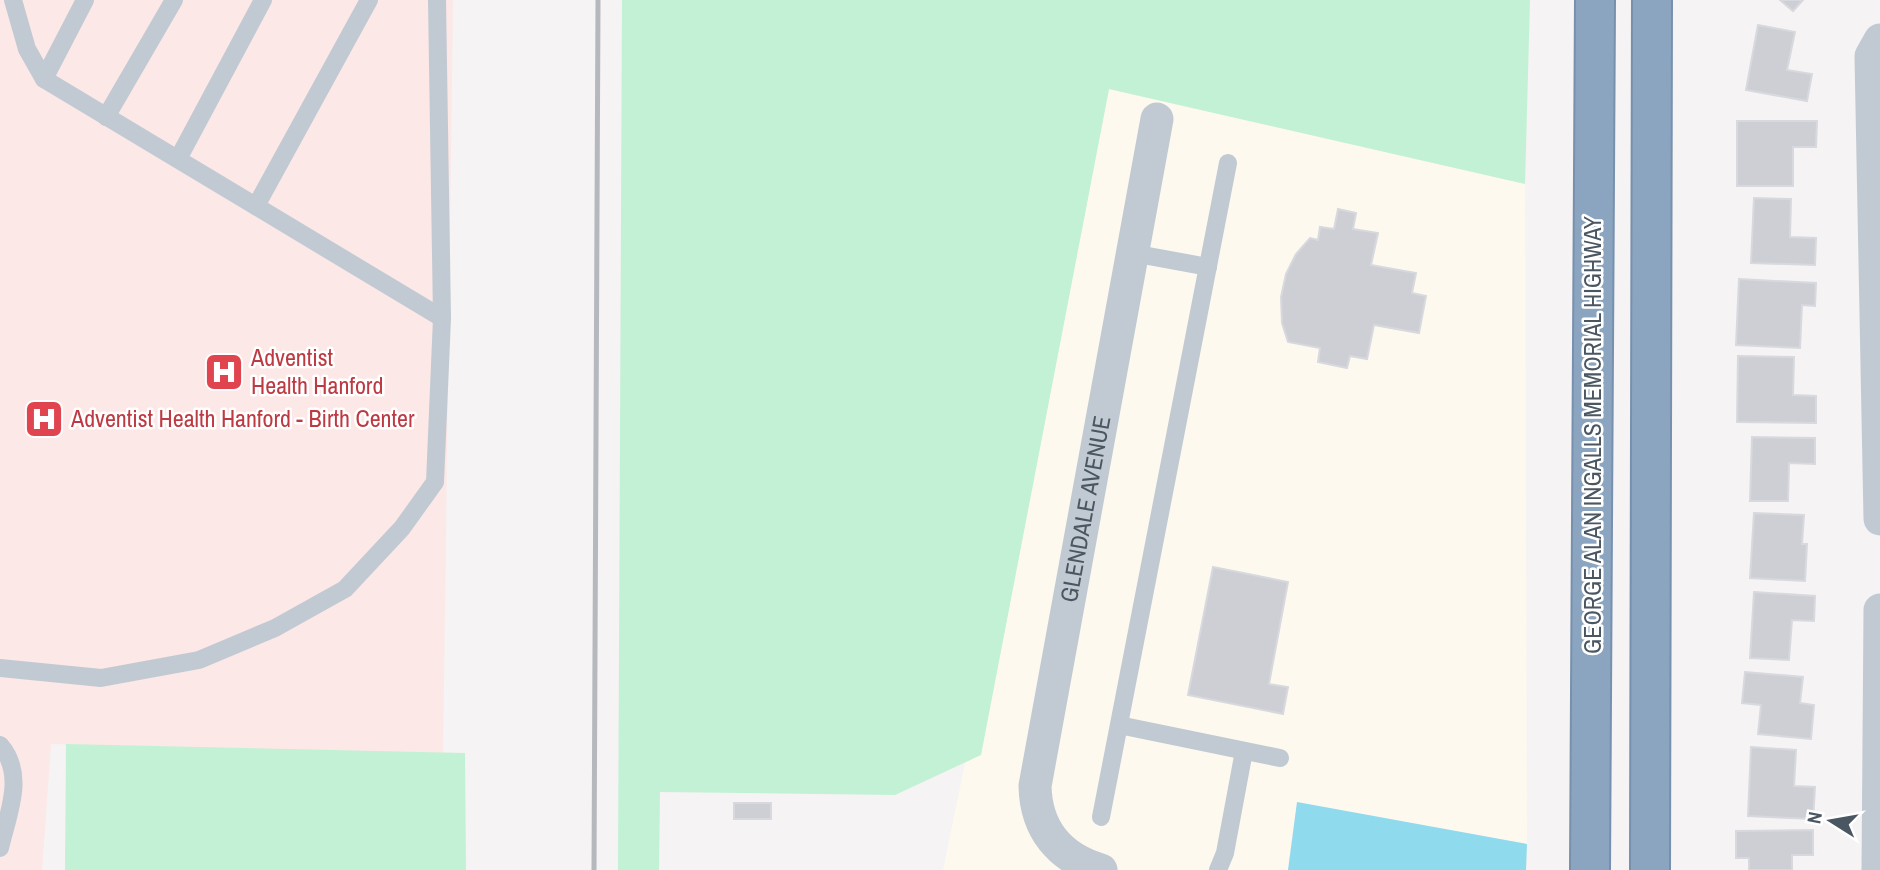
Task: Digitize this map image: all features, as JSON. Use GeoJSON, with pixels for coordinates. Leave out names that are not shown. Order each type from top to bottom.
{"type":"FeatureCollection","features":[{"type":"Feature","properties":{"kind":"highway","name":"GEORGE ALAN INGALLS MEMORIAL HIGHWAY"},"geometry":{"type":"LineString","coordinates":[[1590,870],[1595,0]]}},
{"type":"Feature","properties":{"kind":"highway"},"geometry":{"type":"LineString","coordinates":[[1650,870],[1652,0]]}},
{"type":"Feature","properties":{"kind":"street"},"geometry":{"type":"LineString","coordinates":[[1880,40],[1871,56],[1880,519]]}},
{"type":"Feature","properties":{"kind":"street","name":"GLENDALE AVENUE"},"geometry":{"type":"LineString","coordinates":[[1101,870],[1071,857],[1055,842],[1039,816],[1035,786],[1157,119]]}},
{"type":"Feature","properties":{"kind":"street"},"geometry":{"type":"LineString","coordinates":[[1878,870],[1880,610]]}},
{"type":"Feature","properties":{"kind":"lane"},"geometry":{"type":"LineString","coordinates":[[13,0],[27,49],[44,79],[442,318]]}},
{"type":"Feature","properties":{"kind":"lane"},"geometry":{"type":"LineString","coordinates":[[44,79],[85,0]]}},
{"type":"Feature","properties":{"kind":"lane"},"geometry":{"type":"LineString","coordinates":[[106,117],[174,0]]}},
{"type":"Feature","properties":{"kind":"lane"},"geometry":{"type":"LineString","coordinates":[[178,159],[263,0]]}},
{"type":"Feature","properties":{"kind":"lane"},"geometry":{"type":"LineString","coordinates":[[256,206],[369,0]]}},
{"type":"Feature","properties":{"kind":"lane"},"geometry":{"type":"LineString","coordinates":[[0,668],[101,677],[199,660],[275,628],[345,589],[402,528],[435,482],[442,318],[437,0]]}},
{"type":"Feature","properties":{"kind":"lane"},"geometry":{"type":"LineString","coordinates":[[1101,817],[1228,163]]}},
{"type":"Feature","properties":{"kind":"lane"},"geometry":{"type":"LineString","coordinates":[[1132,253],[1208,267]]}},
{"type":"Feature","properties":{"kind":"lane"},"geometry":{"type":"LineString","coordinates":[[1119,724],[1280,758]]}},
{"type":"Feature","properties":{"kind":"lane"},"geometry":{"type":"LineString","coordinates":[[0,745],[10,756],[15,778],[0,848]]}},
{"type":"Feature","properties":{"kind":"lane"},"geometry":{"type":"LineString","coordinates":[[1218,870],[1225,853],[1244,751]]}},
{"type":"Feature","properties":{"kind":"shaded area","name":"Adventist Health Hanford"},"geometry":{"type":"Polygon","coordinates":[[[0,0],[453,0],[443,754],[51,744],[42,870],[0,870],[0,0]]]}},
{"type":"Feature","properties":{"kind":"shaded area"},"geometry":{"type":"Polygon","coordinates":[[[1109,89],[1525,184],[1527,844],[1297,803],[1288,870],[943,870],[965,763],[981,754],[1109,89]]]}},
{"type":"Feature","properties":{"kind":"green space"},"geometry":{"type":"Polygon","coordinates":[[[622,0],[1530,0],[1525,184],[1109,89],[981,755],[895,795],[660,792],[659,870],[618,870],[622,0]]]}},
{"type":"Feature","properties":{"kind":"green space"},"geometry":{"type":"Polygon","coordinates":[[[66,744],[465,753],[466,870],[65,870],[66,744]]]}},
{"type":"Feature","properties":{"kind":"water"},"geometry":{"type":"Polygon","coordinates":[[[1297,802],[1527,844],[1526,870],[1288,870],[1297,802]]]}},
{"type":"Feature","properties":{"kind":"building"},"geometry":{"type":"Polygon","coordinates":[[[1780,0],[1803,0],[1793,11],[1780,0]]]}},
{"type":"Feature","properties":{"kind":"building"},"geometry":{"type":"Polygon","coordinates":[[[1758,25],[1795,32],[1787,70],[1812,74],[1807,101],[1746,90],[1758,25]]]}},
{"type":"Feature","properties":{"kind":"building"},"geometry":{"type":"Polygon","coordinates":[[[1737,121],[1817,121],[1816,147],[1793,147],[1793,186],[1737,186],[1737,121]]]}},
{"type":"Feature","properties":{"kind":"building"},"geometry":{"type":"Polygon","coordinates":[[[1754,198],[1791,199],[1790,237],[1816,238],[1815,265],[1751,263],[1754,198]]]}},
{"type":"Feature","properties":{"kind":"building"},"geometry":{"type":"Polygon","coordinates":[[[1338,209],[1356,213],[1353,229],[1378,233],[1371,265],[1416,273],[1412,293],[1426,296],[1419,333],[1374,325],[1367,359],[1350,356],[1347,368],[1318,362],[1320,348],[1288,342],[1282,323],[1281,297],[1286,274],[1296,254],[1310,238],[1318,240],[1320,227],[1334,229],[1338,209]]]}},
{"type":"Feature","properties":{"kind":"building"},"geometry":{"type":"Polygon","coordinates":[[[1739,279],[1816,283],[1815,306],[1802,305],[1800,348],[1736,345],[1739,279]]]}},
{"type":"Feature","properties":{"kind":"building"},"geometry":{"type":"Polygon","coordinates":[[[1738,356],[1794,357],[1793,395],[1816,396],[1816,423],[1737,422],[1738,356]]]}},
{"type":"Feature","properties":{"kind":"building"},"geometry":{"type":"Polygon","coordinates":[[[1752,437],[1815,438],[1815,464],[1789,463],[1788,501],[1750,501],[1752,437]]]}},
{"type":"Feature","properties":{"kind":"building"},"geometry":{"type":"Polygon","coordinates":[[[1754,513],[1804,515],[1802,544],[1807,544],[1805,581],[1750,578],[1754,513]]]}},
{"type":"Feature","properties":{"kind":"building"},"geometry":{"type":"Polygon","coordinates":[[[1213,567],[1288,582],[1269,684],[1288,687],[1283,714],[1188,695],[1213,567]]]}},
{"type":"Feature","properties":{"kind":"building"},"geometry":{"type":"Polygon","coordinates":[[[1754,592],[1815,596],[1814,621],[1792,620],[1789,660],[1750,658],[1754,592]]]}},
{"type":"Feature","properties":{"kind":"building"},"geometry":{"type":"Polygon","coordinates":[[[1745,672],[1803,677],[1800,703],[1814,705],[1811,739],[1758,734],[1761,705],[1742,703],[1745,672]]]}},
{"type":"Feature","properties":{"kind":"building"},"geometry":{"type":"Polygon","coordinates":[[[1751,747],[1796,750],[1794,786],[1815,787],[1813,819],[1748,816],[1751,747]]]}},
{"type":"Feature","properties":{"kind":"building"},"geometry":{"type":"Polygon","coordinates":[[[734,803],[771,803],[771,819],[734,819],[734,803]]]}},
{"type":"Feature","properties":{"kind":"building"},"geometry":{"type":"Polygon","coordinates":[[[1813,830],[1813,855],[1792,855],[1792,870],[1749,870],[1749,858],[1736,858],[1736,831],[1813,830]]]}},
{"type":"Feature","properties":{"kind":"railway"},"geometry":{"type":"LineString","coordinates":[[594,870],[598,0]]}},
{"type":"Feature","properties":{"kind":"place","name":"Adventist Health Hanford"},"geometry":{"type":"Point","coordinates":[224,372]}},
{"type":"Feature","properties":{"kind":"place","name":"Adventist Health Hanford - Birth Center"},"geometry":{"type":"Point","coordinates":[44,419]}}]}
